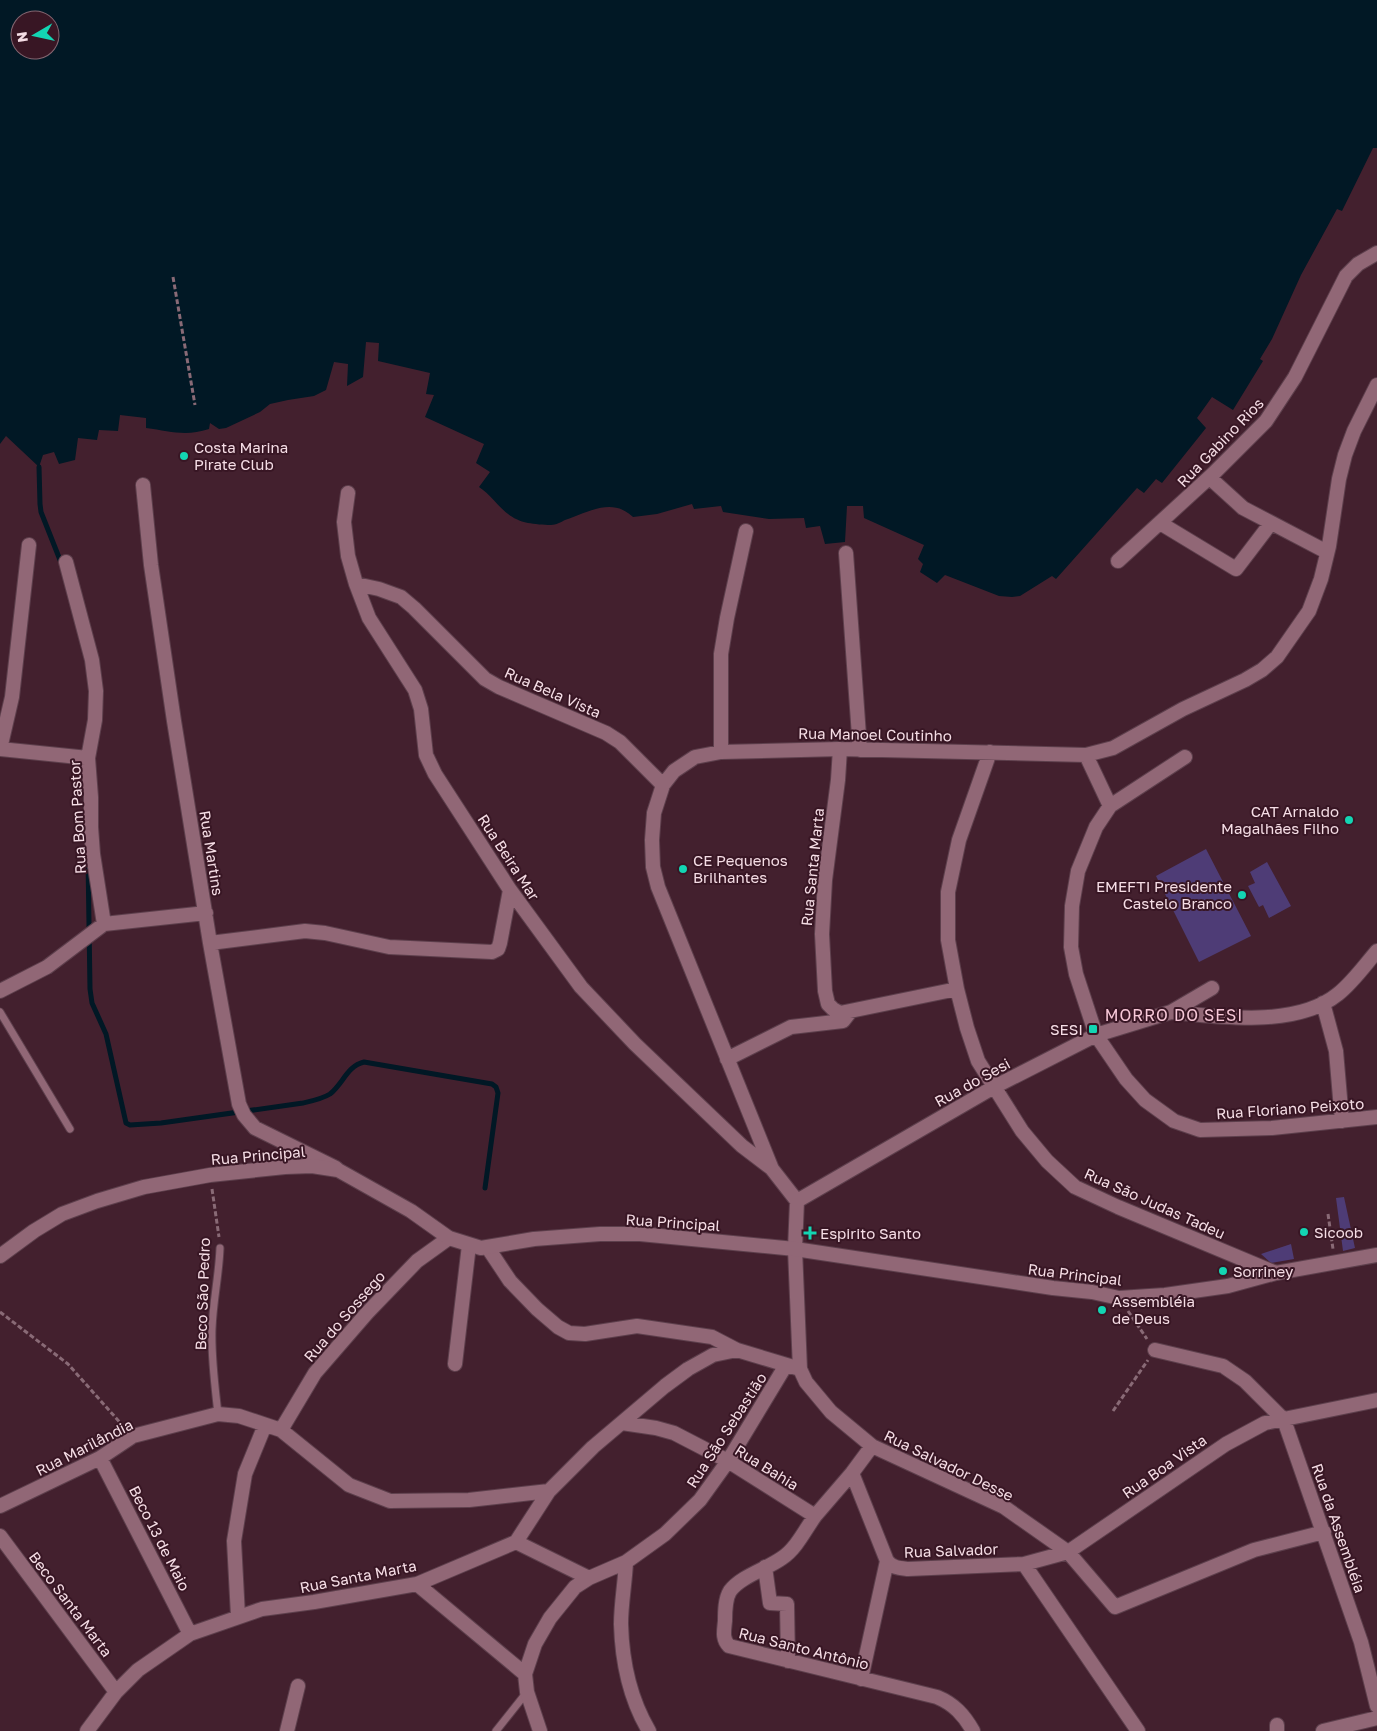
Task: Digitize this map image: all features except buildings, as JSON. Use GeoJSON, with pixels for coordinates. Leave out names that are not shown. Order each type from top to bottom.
{"type":"FeatureCollection","features":[{"type":"Feature","properties":{"kind":"street","name":"Rua Gabino Rios"},"geometry":{"type":"LineString","coordinates":[[1118,562],[1210,478],[1271,414],[1295,377],[1346,276],[1358,264],[1375,254]]}},
{"type":"Feature","properties":{"kind":"street","name":"Rua Manoel Coutinho"},"geometry":{"type":"LineString","coordinates":[[797,1201],[772,1169],[658,887],[653,867],[652,840],[654,813],[663,785],[674,771],[695,757],[721,752],[840,749],[1086,755],[1113,748],[1183,709],[1262,670],[1277,657],[1309,611],[1321,579],[1339,478],[1345,455],[1354,430],[1377,385]]}},
{"type":"Feature","properties":{"kind":"street"},"geometry":{"type":"LineString","coordinates":[[1210,478],[1243,508],[1327,552]]}},
{"type":"Feature","properties":{"kind":"street","name":"Rua Martins"},"geometry":{"type":"LineString","coordinates":[[143,485],[152,574],[210,944],[236,1091],[244,1115],[255,1128],[338,1170]]}},
{"type":"Feature","properties":{"kind":"street","name":"Rua Beira Mar"},"geometry":{"type":"LineString","coordinates":[[348,493],[344,522],[348,556],[356,584],[370,618],[415,690],[421,709],[426,755],[436,774],[510,890],[581,987],[635,1044],[742,1146],[772,1169]]}},
{"type":"Feature","properties":{"kind":"street"},"geometry":{"type":"LineString","coordinates":[[1160,523],[1236,569],[1271,522]]}},
{"type":"Feature","properties":{"kind":"street"},"geometry":{"type":"LineString","coordinates":[[721,752],[721,654],[746,531]]}},
{"type":"Feature","properties":{"kind":"street"},"geometry":{"type":"LineString","coordinates":[[28,545],[12,697],[0,749],[88,758]]}},
{"type":"Feature","properties":{"kind":"street"},"geometry":{"type":"LineString","coordinates":[[846,553],[860,750]]}},
{"type":"Feature","properties":{"kind":"street","name":"Rua Bom Pastor"},"geometry":{"type":"LineString","coordinates":[[66,562],[92,660],[96,691],[95,720],[88,758],[93,854],[104,924]]}},
{"type":"Feature","properties":{"kind":"street","name":"Rua Bela Vista"},"geometry":{"type":"LineString","coordinates":[[356,584],[379,589],[401,597],[486,679],[498,687],[606,733],[620,742],[663,785]]}},
{"type":"Feature","properties":{"kind":"street","name":"Rua Santa Marta"},"geometry":{"type":"LineString","coordinates":[[840,749],[838,780],[825,880],[822,934],[825,991],[828,1004],[840,1013],[957,989]]}},
{"type":"Feature","properties":{"kind":"street","name":"Rua São Judas Tadeu"},"geometry":{"type":"LineString","coordinates":[[990,752],[959,840],[948,892],[948,940],[957,989],[978,1061],[1022,1131],[1047,1161],[1075,1187],[1118,1208],[1276,1273]]}},
{"type":"Feature","properties":{"kind":"street"},"geometry":{"type":"LineString","coordinates":[[1086,755],[1110,806]]}},
{"type":"Feature","properties":{"kind":"street","name":"Rua Floriano Peixoto"},"geometry":{"type":"LineString","coordinates":[[1185,757],[1110,806],[1096,827],[1078,871],[1072,906],[1071,947],[1076,974],[1096,1035],[1126,1079],[1145,1100],[1174,1121],[1200,1130],[1272,1128],[1377,1117]]}},
{"type":"Feature","properties":{"kind":"street"},"geometry":{"type":"LineString","coordinates":[[210,944],[304,931],[325,933],[389,947],[492,952],[498,949],[500,943],[510,890]]}},
{"type":"Feature","properties":{"kind":"street"},"geometry":{"type":"LineString","coordinates":[[0,991],[47,967],[104,924],[206,913]]}},
{"type":"Feature","properties":{"kind":"street","name":"Rua do Sesi"},"geometry":{"type":"LineString","coordinates":[[1171,1012],[1235,1018],[1271,1017],[1310,1009],[1338,994],[1377,951]]}},
{"type":"Feature","properties":{"kind":"street","name":"Rua do Sesi"},"geometry":{"type":"LineString","coordinates":[[797,1201],[994,1087],[1096,1035],[1171,1012],[1212,988]]}},
{"type":"Feature","properties":{"kind":"street"},"geometry":{"type":"LineString","coordinates":[[1323,1003],[1336,1051],[1342,1121]]}},
{"type":"Feature","properties":{"kind":"street"},"geometry":{"type":"LineString","coordinates":[[727,1059],[791,1027],[843,1021],[851,1011]]}},
{"type":"Feature","properties":{"kind":"street","name":"Rua Principal"},"geometry":{"type":"LineString","coordinates":[[0,1256],[34,1231],[62,1214],[144,1187],[210,1175],[312,1166],[338,1170],[411,1211],[449,1238],[469,1245],[488,1248],[534,1239],[640,1234],[795,1249],[1053,1288],[1092,1292],[1119,1298],[1165,1295],[1228,1286],[1276,1273],[1377,1255]]}},
{"type":"Feature","properties":{"kind":"street"},"geometry":{"type":"LineString","coordinates":[[795,1249],[797,1201]]}},
{"type":"Feature","properties":{"kind":"street","name":"Rua do Sossego"},"geometry":{"type":"LineString","coordinates":[[280,1430],[315,1373],[367,1313],[416,1261],[449,1238]]}},
{"type":"Feature","properties":{"kind":"street"},"geometry":{"type":"LineString","coordinates":[[455,1364],[469,1245]]}},
{"type":"Feature","properties":{"kind":"street"},"geometry":{"type":"LineString","coordinates":[[488,1248],[510,1281],[530,1302],[558,1327],[569,1333],[585,1334],[637,1326],[712,1337],[737,1350],[793,1367]]}},
{"type":"Feature","properties":{"kind":"street","name":"Rua Salvador Desse"},"geometry":{"type":"LineString","coordinates":[[795,1249],[793,1367],[831,1412],[872,1446],[1004,1507],[1068,1552],[1115,1607],[1254,1550],[1324,1532]]}},
{"type":"Feature","properties":{"kind":"street"},"geometry":{"type":"LineString","coordinates":[[589,1578],[516,1542],[549,1491],[593,1446],[688,1369],[713,1355],[737,1350]]}},
{"type":"Feature","properties":{"kind":"street","name":"Rua da Assembléia"},"geometry":{"type":"LineString","coordinates":[[1155,1350],[1223,1366],[1245,1381],[1284,1420],[1361,1642],[1377,1706]]}},
{"type":"Feature","properties":{"kind":"street","name":"Rua São Sebastião"},"geometry":{"type":"LineString","coordinates":[[525,1674],[535,1644],[550,1618],[575,1587],[589,1578],[626,1562],[665,1534],[700,1500],[793,1367]]}},
{"type":"Feature","properties":{"kind":"street"},"geometry":{"type":"LineString","coordinates":[[1284,1420],[1377,1400]]}},
{"type":"Feature","properties":{"kind":"street","name":"Rua Marilândia"},"geometry":{"type":"LineString","coordinates":[[0,1506],[100,1458],[133,1436],[218,1414],[239,1416],[280,1430],[350,1485],[390,1501],[469,1500],[549,1491]]}},
{"type":"Feature","properties":{"kind":"street","name":"Rua Boa Vista"},"geometry":{"type":"LineString","coordinates":[[1068,1552],[1226,1444],[1265,1423],[1284,1420]]}},
{"type":"Feature","properties":{"kind":"street","name":"Rua Bahia"},"geometry":{"type":"LineString","coordinates":[[622,1423],[656,1428],[674,1433],[728,1461],[815,1516]]}},
{"type":"Feature","properties":{"kind":"street"},"geometry":{"type":"LineString","coordinates":[[238,1616],[234,1541],[245,1474],[265,1424]]}},
{"type":"Feature","properties":{"kind":"street"},"geometry":{"type":"LineString","coordinates":[[815,1516],[852,1473],[872,1446]]}},
{"type":"Feature","properties":{"kind":"street","name":"Beco 13 de Maio"},"geometry":{"type":"LineString","coordinates":[[100,1458],[190,1634]]}},
{"type":"Feature","properties":{"kind":"street","name":"Rua Salvador"},"geometry":{"type":"LineString","coordinates":[[852,1473],[887,1561],[892,1566],[908,1569],[1024,1564]]}},
{"type":"Feature","properties":{"kind":"street","name":"Rua Santo Antônio"},"geometry":{"type":"LineString","coordinates":[[815,1516],[789,1552],[739,1584],[730,1592],[726,1607],[723,1636],[725,1642],[729,1646],[937,1697],[949,1702],[958,1710],[973,1731]]}},
{"type":"Feature","properties":{"kind":"street","name":"Beco Santa Marta"},"geometry":{"type":"LineString","coordinates":[[0,1536],[116,1692]]}},
{"type":"Feature","properties":{"kind":"street","name":"Rua Santa Marta"},"geometry":{"type":"LineString","coordinates":[[87,1731],[116,1692],[138,1670],[190,1634],[262,1609],[417,1584],[516,1542]]}},
{"type":"Feature","properties":{"kind":"street"},"geometry":{"type":"LineString","coordinates":[[1068,1552],[1024,1564],[1138,1731]]}},
{"type":"Feature","properties":{"kind":"street"},"geometry":{"type":"LineString","coordinates":[[861,1679],[887,1561]]}},
{"type":"Feature","properties":{"kind":"street"},"geometry":{"type":"LineString","coordinates":[[626,1562],[621,1623],[623,1653],[629,1683],[641,1716],[649,1731]]}},
{"type":"Feature","properties":{"kind":"street"},"geometry":{"type":"LineString","coordinates":[[765,1567],[770,1603],[786,1604],[788,1661]]}},
{"type":"Feature","properties":{"kind":"street"},"geometry":{"type":"LineString","coordinates":[[417,1584],[525,1674],[527,1692],[540,1731]]}},
{"type":"Feature","properties":{"kind":"street"},"geometry":{"type":"LineString","coordinates":[[287,1731],[298,1686]]}},
{"type":"Feature","properties":{"kind":"street"},"geometry":{"type":"LineString","coordinates":[[1323,1731],[1377,1718]]}},
{"type":"Feature","properties":{"kind":"lane"},"geometry":{"type":"LineString","coordinates":[[0,1012],[70,1129]]}},
{"type":"Feature","properties":{"kind":"lane","name":"Beco São Pedro"},"geometry":{"type":"LineString","coordinates":[[218,1414],[212,1340],[220,1267],[220,1248]]}},
{"type":"Feature","properties":{"kind":"lane"},"geometry":{"type":"LineString","coordinates":[[496,1731],[527,1692]]}},
{"type":"Feature","properties":{"kind":"path"},"geometry":{"type":"LineString","coordinates":[[173,277],[195,405]]}},
{"type":"Feature","properties":{"kind":"path","name":"Beco São Pedro"},"geometry":{"type":"LineString","coordinates":[[210,1175],[220,1248]]}},
{"type":"Feature","properties":{"kind":"path"},"geometry":{"type":"LineString","coordinates":[[1328,1214],[1333,1252]]}},
{"type":"Feature","properties":{"kind":"path"},"geometry":{"type":"LineString","coordinates":[[1113,1411],[1155,1350],[1119,1298]]}},
{"type":"Feature","properties":{"kind":"path"},"geometry":{"type":"LineString","coordinates":[[0,1312],[68,1364],[133,1436]]}},
{"type":"Feature","properties":{"kind":"shaded area"},"geometry":{"type":"Polygon","coordinates":[[[1206,849],[1251,936],[1199,962],[1156,876],[1206,849]]]}},
{"type":"Feature","properties":{"kind":"shaded area"},"geometry":{"type":"Polygon","coordinates":[[[1267,862],[1291,906],[1269,918],[1263,905],[1259,907],[1248,886],[1255,883],[1250,872],[1267,862]]]}},
{"type":"Feature","properties":{"kind":"shaded area"},"geometry":{"type":"Polygon","coordinates":[[[1344,1197],[1355,1248],[1343,1251],[1336,1198],[1344,1197]]]}},
{"type":"Feature","properties":{"kind":"shaded area"},"geometry":{"type":"Polygon","coordinates":[[[1291,1244],[1294,1259],[1271,1263],[1261,1254],[1291,1244]]]}},
{"type":"Feature","properties":{"kind":"water"},"geometry":{"type":"Polygon","coordinates":[[[0,0],[1377,0],[1377,148],[1373,148],[1342,211],[1337,209],[1301,275],[1272,339],[1260,359],[1263,361],[1233,410],[1212,397],[1197,418],[1206,428],[1162,483],[1156,479],[1144,493],[1137,488],[1056,579],[1052,576],[1020,596],[999,596],[945,575],[937,583],[920,572],[923,564],[918,559],[924,545],[864,518],[863,506],[847,506],[845,542],[825,544],[820,526],[806,528],[804,518],[769,519],[723,512],[721,506],[694,509],[692,504],[657,514],[633,517],[625,511],[609,507],[592,510],[553,525],[519,521],[507,513],[479,487],[490,472],[476,463],[484,444],[425,417],[434,395],[426,394],[430,373],[378,361],[379,343],[366,342],[363,377],[347,386],[348,364],[334,362],[326,390],[314,396],[270,404],[260,412],[226,428],[219,429],[210,423],[209,429],[192,433],[170,432],[146,428],[146,418],[120,415],[118,431],[99,430],[97,440],[78,438],[75,460],[59,464],[54,452],[43,455],[39,467],[6,436],[0,444],[0,0]]]}},
{"type":"Feature","properties":{"kind":"waterway"},"geometry":{"type":"LineString","coordinates":[[39,467],[41,512],[62,565]]}},
{"type":"Feature","properties":{"kind":"waterway"},"geometry":{"type":"LineString","coordinates":[[88,859],[90,989],[92,1003],[106,1034],[126,1123],[130,1125],[161,1123],[313,1101],[330,1094],[353,1067],[364,1062],[492,1084],[496,1087],[498,1093],[485,1188]]}},
{"type":"Feature","properties":{"kind":"place","name":"Costa Marina Pirate Club"},"geometry":{"type":"Point","coordinates":[184,456]}},
{"type":"Feature","properties":{"kind":"place","name":"CAT Arnaldo Magalhães Filho"},"geometry":{"type":"Point","coordinates":[1349,820]}},
{"type":"Feature","properties":{"kind":"place","name":"CE Pequenos Brilhantes"},"geometry":{"type":"Point","coordinates":[683,869]}},
{"type":"Feature","properties":{"kind":"place","name":"EMEFTI Presidente Castelo Branco"},"geometry":{"type":"Point","coordinates":[1242,895]}},
{"type":"Feature","properties":{"kind":"place","name":"SESI"},"geometry":{"type":"Point","coordinates":[1093,1029]}},
{"type":"Feature","properties":{"kind":"place","name":"Sicoob"},"geometry":{"type":"Point","coordinates":[1304,1232]}},
{"type":"Feature","properties":{"kind":"place","name":"Espirito Santo"},"geometry":{"type":"Point","coordinates":[810,1233]}},
{"type":"Feature","properties":{"kind":"place","name":"Sorriney"},"geometry":{"type":"Point","coordinates":[1223,1271]}},
{"type":"Feature","properties":{"kind":"place","name":"Assembléia de Deus"},"geometry":{"type":"Point","coordinates":[1102,1310]}},
{"type":"Feature","properties":{"kind":"district","name":"MORRO DO SESI"},"geometry":{"type":"Point","coordinates":[1174,1015]}}]}
